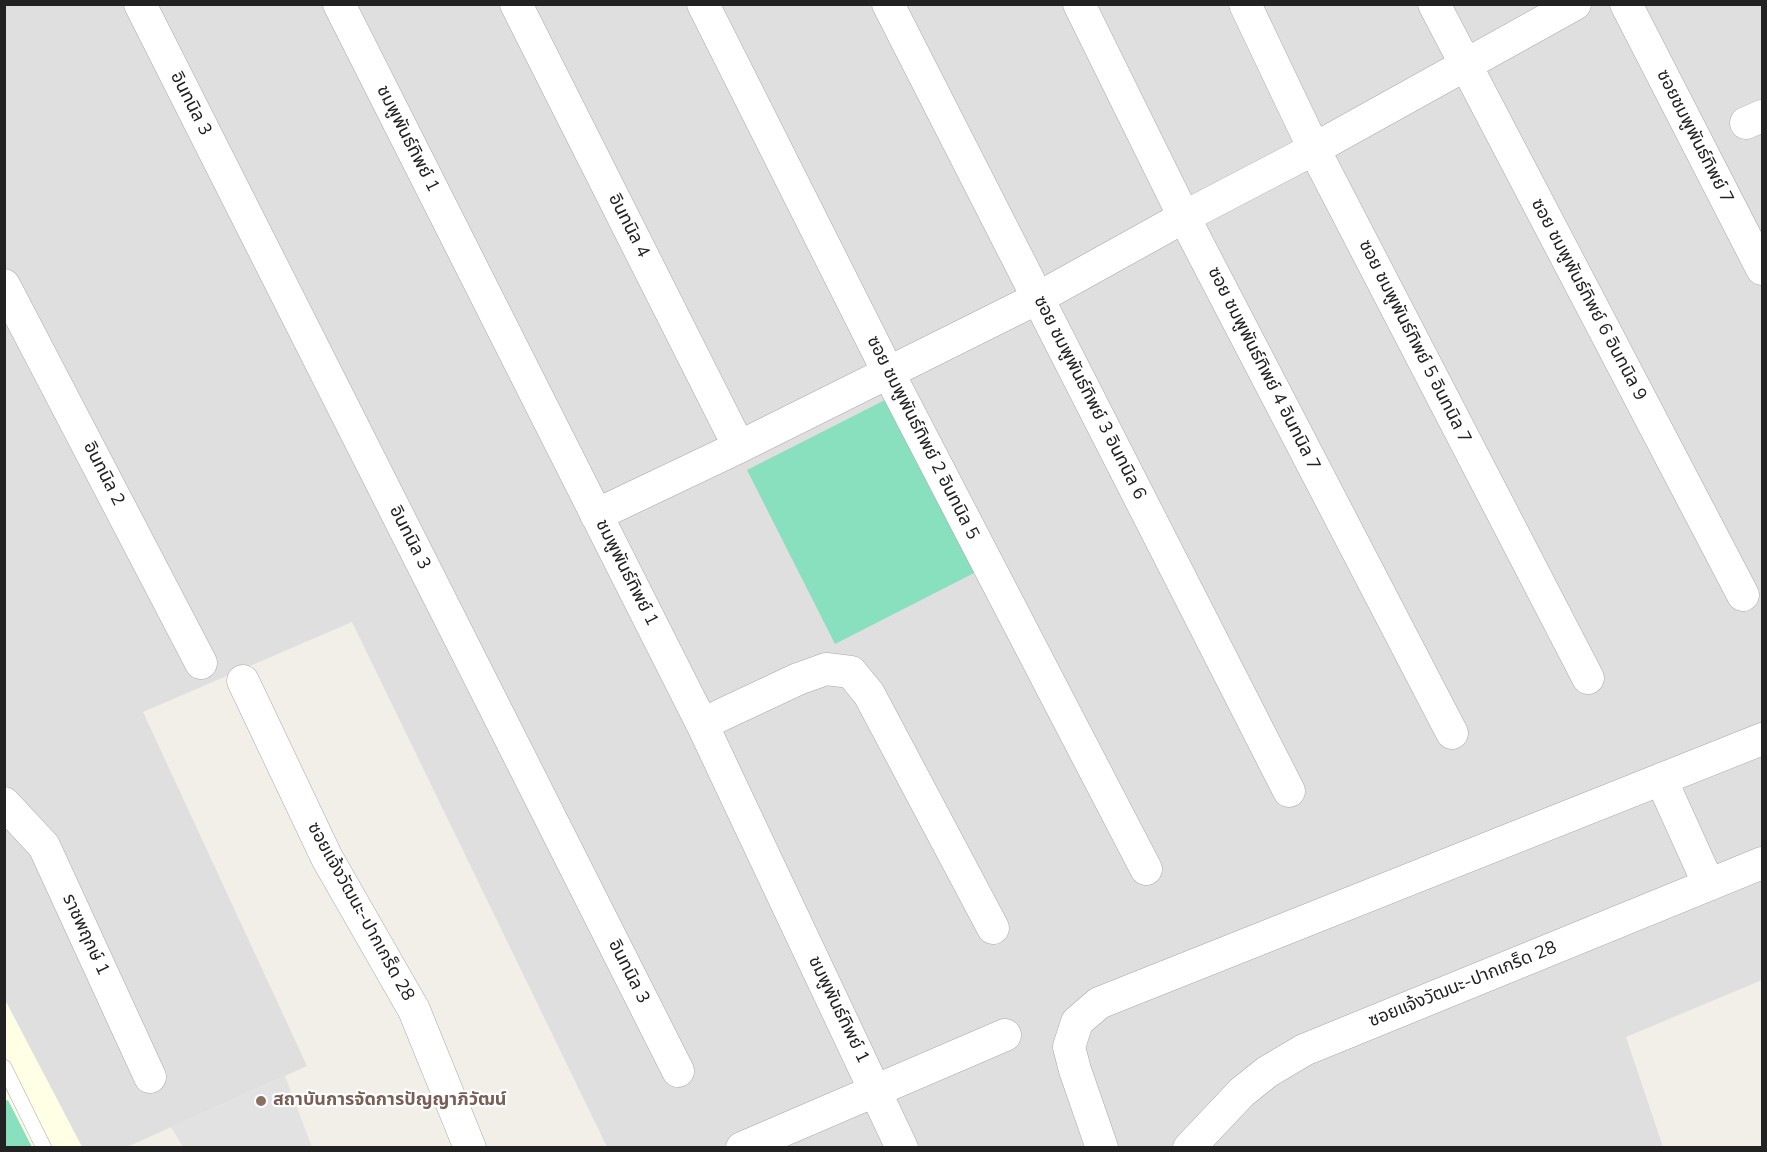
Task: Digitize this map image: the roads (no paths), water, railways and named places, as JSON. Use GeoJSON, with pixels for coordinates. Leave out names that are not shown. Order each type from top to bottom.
{"type":"FeatureCollection","features":[{"type":"Feature","properties":{"kind":"street","name":"อินทนิล 3"},"geometry":{"type":"LineString","coordinates":[[140,4],[678,1071]]}},
{"type":"Feature","properties":{"kind":"street","name":"ชมพูพันธ์ทิพย์ 1"},"geometry":{"type":"LineString","coordinates":[[339,4],[702,724],[902,1148]]}},
{"type":"Feature","properties":{"kind":"street","name":"อินทนิล 4"},"geometry":{"type":"LineString","coordinates":[[516,4],[739,447]]}},
{"type":"Feature","properties":{"kind":"street","name":"ซอย ชมพูพันธ์ทิพย์ 2 อินทนิล 5"},"geometry":{"type":"LineString","coordinates":[[703,4],[888,372],[1146,869]]}},
{"type":"Feature","properties":{"kind":"street","name":"ซอย ชมพูพันธ์ทิพย์ 3 อินทนิล 6"},"geometry":{"type":"LineString","coordinates":[[888,4],[1289,791]]}},
{"type":"Feature","properties":{"kind":"street","name":"ซอย ชมพูพันธ์ทิพย์ 4 อินทนิล 7"},"geometry":{"type":"LineString","coordinates":[[1079,4],[1184,217],[1452,733]]}},
{"type":"Feature","properties":{"kind":"street","name":"ซอย ชมพูพันธ์ทิพย์ 5 อินทนิล 7"},"geometry":{"type":"LineString","coordinates":[[1245,4],[1314,149],[1588,678]]}},
{"type":"Feature","properties":{"kind":"street","name":"ซอย ชมพูพันธ์ทิพย์ 6 อินทนิล 9"},"geometry":{"type":"LineString","coordinates":[[1434,4],[1743,595]]}},
{"type":"Feature","properties":{"kind":"street"},"geometry":{"type":"LineString","coordinates":[[596,515],[739,447],[1038,298],[1184,217],[1314,149],[1575,4]]}},
{"type":"Feature","properties":{"kind":"street","name":"ซอยชมพูพันธ์ทิพย์ 7"},"geometry":{"type":"LineString","coordinates":[[1626,4],[1762,269]]}},
{"type":"Feature","properties":{"kind":"street","name":"อินทนิล 2"},"geometry":{"type":"LineString","coordinates":[[4,285],[201,663]]}},
{"type":"Feature","properties":{"kind":"street"},"geometry":{"type":"LineString","coordinates":[[702,724],[798,679],[825,669],[851,672],[869,694],[993,928]]}},
{"type":"Feature","properties":{"kind":"street","name":"ซอยแจ้งวัฒนะ-ปากเกร็ด 28"},"geometry":{"type":"LineString","coordinates":[[243,681],[327,858],[414,1010],[470,1148]]}},
{"type":"Feature","properties":{"kind":"street"},"geometry":{"type":"LineString","coordinates":[[1102,1148],[1069,1047],[1077,1022],[1099,1003],[1762,739]]}},
{"type":"Feature","properties":{"kind":"street"},"geometry":{"type":"LineString","coordinates":[[1661,779],[1709,885]]}},
{"type":"Feature","properties":{"kind":"street","name":"ราชพฤกษ์ 1"},"geometry":{"type":"LineString","coordinates":[[4,803],[44,846],[150,1077]]}},
{"type":"Feature","properties":{"kind":"street","name":"ซอยแจ้งวัฒนะ-ปากเกร็ด 28"},"geometry":{"type":"LineString","coordinates":[[1198,1145],[1242,1092],[1267,1072],[1304,1050],[1762,863]]}},
{"type":"Feature","properties":{"kind":"street"},"geometry":{"type":"LineString","coordinates":[[742,1148],[1005,1035]]}},
{"type":"Feature","properties":{"kind":"lane"},"geometry":{"type":"LineString","coordinates":[[4,1067],[44,1148]]}},
{"type":"Feature","properties":{"kind":"place","name":"สถาบันการจัดการปัญญาภิวัฒน์"},"geometry":{"type":"Point","coordinates":[261,1101]}}]}
